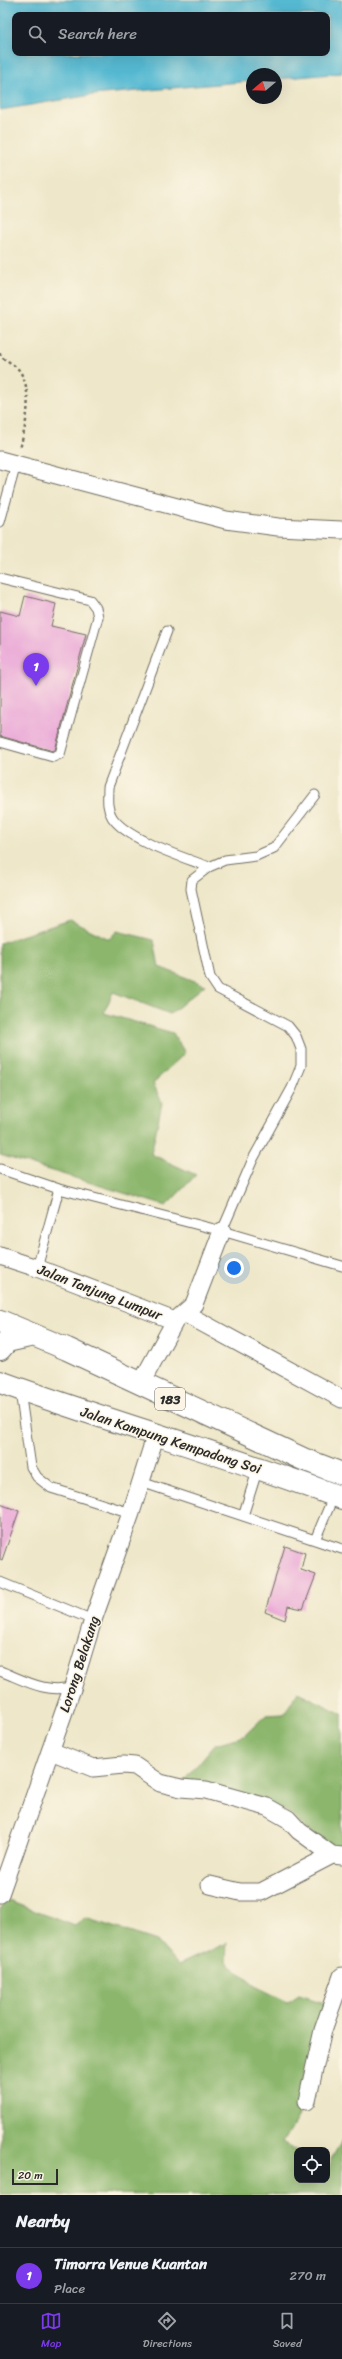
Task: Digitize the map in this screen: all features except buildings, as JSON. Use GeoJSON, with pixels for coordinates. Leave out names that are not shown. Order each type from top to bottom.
{"type":"FeatureCollection","features":[{"type":"Feature","properties":{"kind":"highway","name":"Jalan Kampung Kempadang Soi"},"geometry":{"type":"LineString","coordinates":[[0,1321],[34,1335],[303,1459],[342,1474]]}},
{"type":"Feature","properties":{"kind":"highway"},"geometry":{"type":"LineString","coordinates":[[0,1349],[7,1341],[34,1335]]}},
{"type":"Feature","properties":{"kind":"highway","name":"Jalan Kampung Kempadang Soi"},"geometry":{"type":"LineString","coordinates":[[6,1381],[338,1496]]}},
{"type":"Feature","properties":{"kind":"street"},"geometry":{"type":"LineString","coordinates":[[0,460],[226,520],[342,530]]}},
{"type":"Feature","properties":{"kind":"street"},"geometry":{"type":"LineString","coordinates":[[222,1232],[194,1304],[180,1317],[341,1397]]}},
{"type":"Feature","properties":{"kind":"street","name":"Jalan Tanjung Lumpur"},"geometry":{"type":"LineString","coordinates":[[0,1256],[180,1317],[140,1385]]}},
{"type":"Feature","properties":{"kind":"street","name":"Lorong Belakang"},"geometry":{"type":"LineString","coordinates":[[0,1894],[74,1686],[93,1620],[131,1513],[156,1434]]}},
{"type":"Feature","properties":{"kind":"street"},"geometry":{"type":"LineString","coordinates":[[51,1751],[93,1768],[123,1764],[135,1766],[160,1783],[181,1788],[206,1790],[267,1807],[288,1819],[299,1831],[337,1856]]}},
{"type":"Feature","properties":{"kind":"street"},"geometry":{"type":"LineString","coordinates":[[210,1885],[240,1892],[261,1892],[337,1856]]}},
{"type":"Feature","properties":{"kind":"street"},"geometry":{"type":"LineString","coordinates":[[307,2101],[322,2035],[341,1985]]}},
{"type":"Feature","properties":{"kind":"lane"},"geometry":{"type":"LineString","coordinates":[[0,522],[16,464]]}},
{"type":"Feature","properties":{"kind":"lane"},"geometry":{"type":"LineString","coordinates":[[0,578],[90,600],[96,608],[98,617],[60,754],[53,757],[0,742]]}},
{"type":"Feature","properties":{"kind":"lane"},"geometry":{"type":"LineString","coordinates":[[167,631],[108,787],[107,804],[111,816],[121,826],[160,849],[210,866]]}},
{"type":"Feature","properties":{"kind":"lane"},"geometry":{"type":"LineString","coordinates":[[222,1232],[253,1159],[292,1088],[301,1066],[301,1049],[296,1036],[288,1026],[218,989],[210,977],[191,889],[192,880],[210,866],[226,860],[256,856],[274,848],[315,794]]}},
{"type":"Feature","properties":{"kind":"lane"},"geometry":{"type":"LineString","coordinates":[[0,1169],[59,1189],[222,1232],[342,1266]]}},
{"type":"Feature","properties":{"kind":"lane"},"geometry":{"type":"LineString","coordinates":[[37,1268],[59,1189]]}},
{"type":"Feature","properties":{"kind":"lane"},"geometry":{"type":"LineString","coordinates":[[6,1381],[31,1467],[37,1477],[51,1488],[131,1513]]}},
{"type":"Feature","properties":{"kind":"lane"},"geometry":{"type":"LineString","coordinates":[[243,1516],[258,1468]]}},
{"type":"Feature","properties":{"kind":"lane"},"geometry":{"type":"LineString","coordinates":[[141,1482],[342,1549]]}},
{"type":"Feature","properties":{"kind":"lane"},"geometry":{"type":"LineString","coordinates":[[315,1540],[338,1496]]}},
{"type":"Feature","properties":{"kind":"lane"},"geometry":{"type":"LineString","coordinates":[[0,1582],[93,1620]]}},
{"type":"Feature","properties":{"kind":"lane"},"geometry":{"type":"LineString","coordinates":[[0,1670],[50,1690],[63,1690],[74,1686]]}},
{"type":"Feature","properties":{"kind":"path"},"geometry":{"type":"LineString","coordinates":[[0,353],[1,357],[19,369],[28,398],[26,425],[16,464]]}},
{"type":"Feature","properties":{"kind":"green space"},"geometry":{"type":"Polygon","coordinates":[[[70,920],[109,939],[117,931],[154,940],[159,967],[205,985],[170,1014],[113,992],[104,1013],[173,1033],[185,1053],[153,1083],[162,1103],[151,1154],[196,1175],[166,1206],[0,1155],[0,943],[70,920]]]}},
{"type":"Feature","properties":{"kind":"green space"},"geometry":{"type":"Polygon","coordinates":[[[298,1692],[342,1714],[342,1850],[332,1850],[285,1810],[182,1783],[215,1744],[244,1736],[266,1715],[284,1714],[298,1692]]]}},
{"type":"Feature","properties":{"kind":"green space"},"geometry":{"type":"Polygon","coordinates":[[[6,1900],[75,1926],[85,1918],[157,1941],[178,1965],[227,1943],[226,1962],[255,1986],[288,2002],[299,1995],[328,2004],[310,2066],[300,2084],[303,2108],[283,2143],[294,2149],[294,2183],[330,2183],[330,2163],[342,2139],[342,2195],[0,2194],[0,1910],[6,1900]]]}},
{"type":"Feature","properties":{"kind":"water"},"geometry":{"type":"Polygon","coordinates":[[[0,0],[342,0],[342,73],[282,78],[282,68],[246,68],[246,82],[92,95],[0,110],[0,0]]]}},
{"type":"Feature","properties":{"kind":"place","name":"Timorra Venue Kuantan"},"geometry":{"type":"Point","coordinates":[36,686]}}]}
